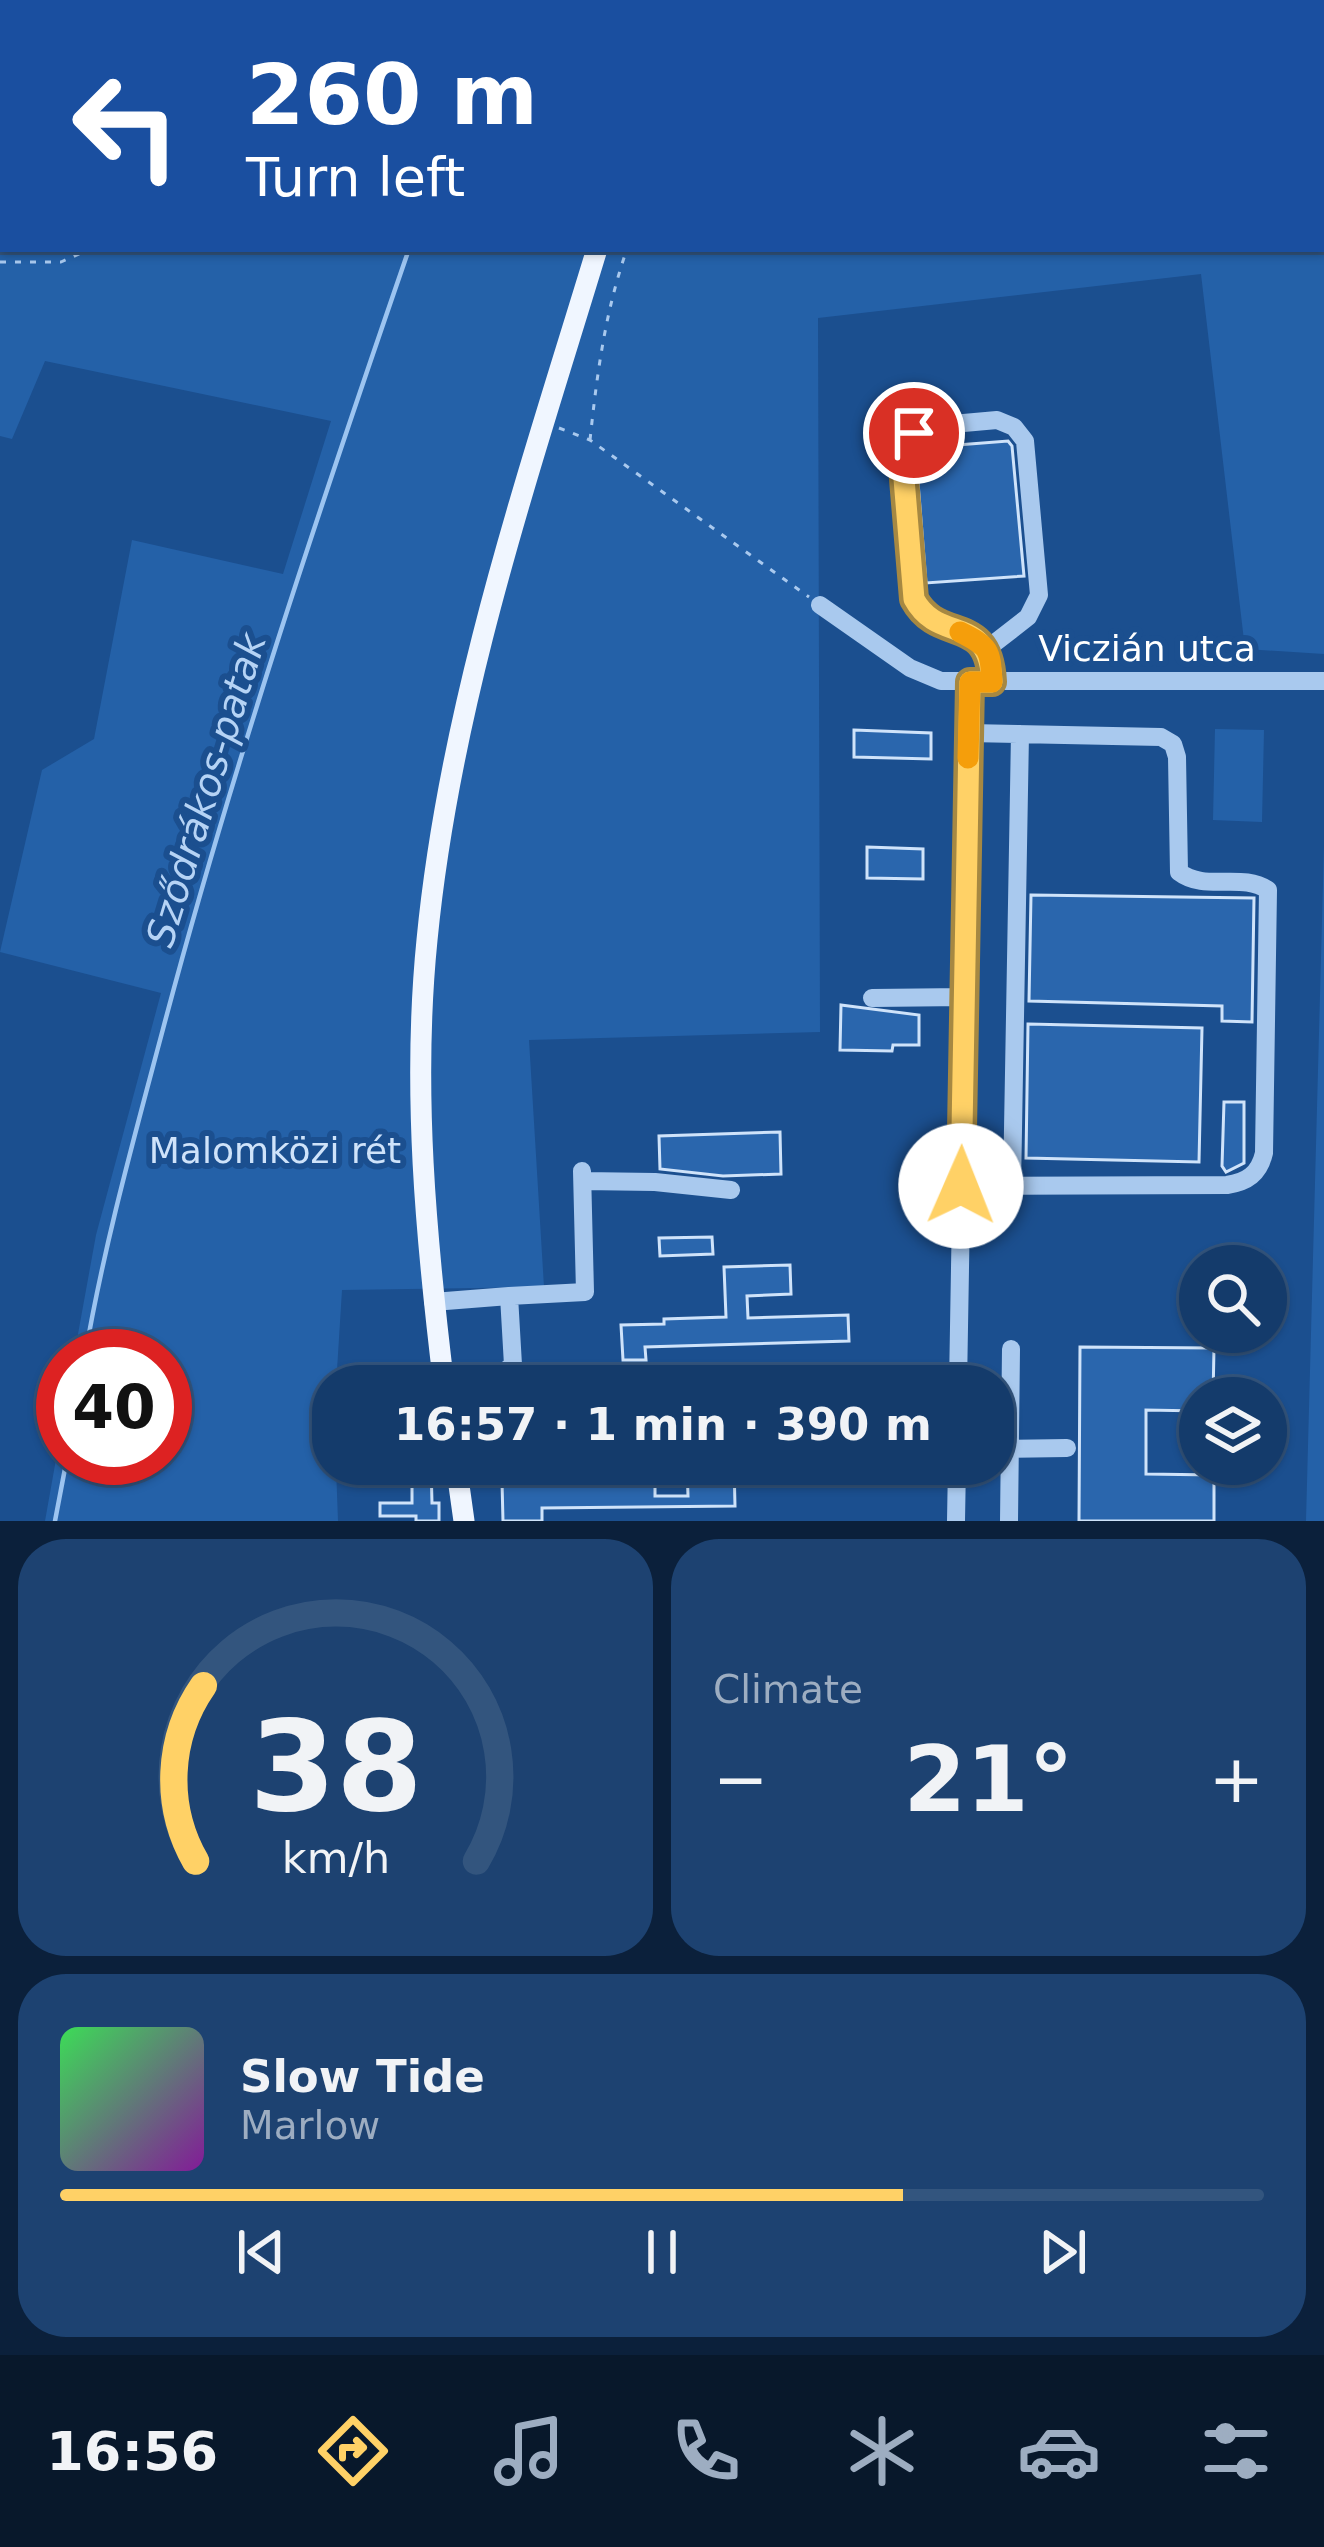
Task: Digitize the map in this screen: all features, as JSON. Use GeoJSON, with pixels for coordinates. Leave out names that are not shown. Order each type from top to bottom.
{"type":"FeatureCollection","features":[{"type":"Feature","properties":{"kind":"main road"},"geometry":{"type":"LineString","coordinates":[[441,1365],[422,1162],[426,942],[436,862],[463,714],[596,252]]}},
{"type":"Feature","properties":{"kind":"main road"},"geometry":{"type":"LineString","coordinates":[[459,1485],[464,1521]]}},
{"type":"Feature","properties":{"kind":"street"},"geometry":{"type":"LineString","coordinates":[[991,656],[977,640],[926,615],[914,599],[902,455],[908,438],[930,426],[997,420],[1014,427],[1025,441],[1039,595],[1028,617],[997,640],[991,656],[992,682]]}},
{"type":"Feature","properties":{"kind":"street","name":"Viczián utca"},"geometry":{"type":"LineString","coordinates":[[820,605],[910,668],[940,681],[1324,681]]}},
{"type":"Feature","properties":{"kind":"street"},"geometry":{"type":"LineString","coordinates":[[958,1365],[970,682]]}},
{"type":"Feature","properties":{"kind":"street"},"geometry":{"type":"LineString","coordinates":[[961,1186],[1227,1185],[1246,1180],[1258,1170],[1264,1153],[1268,1034],[1268,890],[1255,883],[1192,880],[1179,872],[1173,744],[1161,737],[969,733]]}},
{"type":"Feature","properties":{"kind":"street"},"geometry":{"type":"LineString","coordinates":[[1012,1186],[1020,734]]}},
{"type":"Feature","properties":{"kind":"street"},"geometry":{"type":"LineString","coordinates":[[872,998],[964,997]]}},
{"type":"Feature","properties":{"kind":"street"},"geometry":{"type":"LineString","coordinates":[[433,1302],[585,1292],[582,1176],[731,1190]]}},
{"type":"Feature","properties":{"kind":"street"},"geometry":{"type":"LineString","coordinates":[[509,1296],[513,1365]]}},
{"type":"Feature","properties":{"kind":"street"},"geometry":{"type":"LineString","coordinates":[[1009,1365],[1011,1349]]}},
{"type":"Feature","properties":{"kind":"street"},"geometry":{"type":"LineString","coordinates":[[1014,1449],[1067,1448]]}},
{"type":"Feature","properties":{"kind":"street"},"geometry":{"type":"LineString","coordinates":[[956,1521],[957,1485]]}},
{"type":"Feature","properties":{"kind":"street"},"geometry":{"type":"LineString","coordinates":[[1005,1485],[1009,1521]]}},
{"type":"Feature","properties":{"kind":"path"},"geometry":{"type":"LineString","coordinates":[[0,262],[62,262],[84,252]]}},
{"type":"Feature","properties":{"kind":"path"},"geometry":{"type":"LineString","coordinates":[[590,440],[611,295],[626,252]]}},
{"type":"Feature","properties":{"kind":"path"},"geometry":{"type":"LineString","coordinates":[[544,422],[590,440],[820,605]]}},
{"type":"Feature","properties":{"kind":"green space","name":"Malomközi rét"},"geometry":{"type":"Polygon","coordinates":[[[0,252],[1324,252],[1324,654],[1245,649],[1201,274],[818,318],[820,1032],[529,1040],[544,1287],[342,1290],[337,1365],[312,1365],[312,1485],[337,1485],[338,1521],[45,1521],[51,1485],[192,1485],[192,1329],[79,1329],[96,1235],[161,993],[0,952],[42,770],[94,739],[132,540],[283,574],[331,421],[45,361],[12,439],[0,436],[0,252]]]}},
{"type":"Feature","properties":{"kind":"green space"},"geometry":{"type":"Polygon","coordinates":[[[1215,729],[1264,730],[1262,822],[1213,820],[1215,729]]]}},
{"type":"Feature","properties":{"kind":"green space"},"geometry":{"type":"Polygon","coordinates":[[[1324,845],[1324,1521],[1306,1521],[1324,845]]]}},
{"type":"Feature","properties":{"kind":"building"},"geometry":{"type":"Polygon","coordinates":[[[1008,441],[1024,576],[926,583],[919,448],[1008,441]]]}},
{"type":"Feature","properties":{"kind":"building"},"geometry":{"type":"Polygon","coordinates":[[[854,730],[931,733],[931,759],[854,757],[854,730]]]}},
{"type":"Feature","properties":{"kind":"building"},"geometry":{"type":"Polygon","coordinates":[[[867,847],[923,849],[923,879],[867,878],[867,847]]]}},
{"type":"Feature","properties":{"kind":"building"},"geometry":{"type":"Polygon","coordinates":[[[1031,895],[1254,898],[1252,1022],[1222,1021],[1222,1006],[1029,1001],[1031,895]]]}},
{"type":"Feature","properties":{"kind":"building"},"geometry":{"type":"Polygon","coordinates":[[[841,1005],[919,1015],[919,1045],[893,1045],[892,1051],[840,1050],[841,1005]]]}},
{"type":"Feature","properties":{"kind":"building"},"geometry":{"type":"Polygon","coordinates":[[[1028,1024],[1202,1028],[1199,1162],[1026,1158],[1028,1024]]]}},
{"type":"Feature","properties":{"kind":"building"},"geometry":{"type":"Polygon","coordinates":[[[1224,1102],[1244,1102],[1244,1163],[1226,1172],[1222,1166],[1224,1102]]]}},
{"type":"Feature","properties":{"kind":"building"},"geometry":{"type":"Polygon","coordinates":[[[780,1132],[781,1174],[723,1176],[660,1169],[659,1136],[780,1132]]]}},
{"type":"Feature","properties":{"kind":"building"},"geometry":{"type":"Polygon","coordinates":[[[712,1237],[713,1254],[660,1256],[659,1238],[712,1237]]]}},
{"type":"Feature","properties":{"kind":"building"},"geometry":{"type":"Polygon","coordinates":[[[790,1265],[791,1294],[747,1296],[748,1318],[848,1315],[849,1341],[645,1347],[646,1360],[623,1360],[621,1325],[726,1317],[724,1267],[790,1265]]]}},
{"type":"Feature","properties":{"kind":"building"},"geometry":{"type":"Polygon","coordinates":[[[1080,1347],[1179,1348],[1179,1353],[1214,1353],[1213,1377],[1179,1377],[1179,1411],[1146,1410],[1146,1474],[1179,1474],[1179,1485],[1214,1485],[1214,1521],[1079,1521],[1080,1347]]]}},
{"type":"Feature","properties":{"kind":"building"},"geometry":{"type":"Polygon","coordinates":[[[412,1485],[432,1485],[432,1503],[439,1503],[439,1521],[380,1516],[380,1503],[412,1503],[412,1485]]]}},
{"type":"Feature","properties":{"kind":"building"},"geometry":{"type":"Polygon","coordinates":[[[502,1485],[655,1485],[655,1496],[688,1496],[688,1485],[734,1485],[735,1506],[542,1508],[542,1521],[503,1521],[502,1485]]]}},
{"type":"Feature","properties":{"kind":"waterway","name":"Sződrákos-patak"},"geometry":{"type":"LineString","coordinates":[[90,1329],[131,1151],[218,832],[408,252]]}},
{"type":"Feature","properties":{"kind":"waterway","name":"Sződrákos-patak"},"geometry":{"type":"LineString","coordinates":[[55,1521],[62,1485]]}},
{"type":"Feature","properties":{"kind":"slow traffic"},"geometry":{"type":"LineString","coordinates":[[960,632],[986,646],[991,656],[992,682],[970,682],[968,758]]}},
{"type":"Feature","properties":{"kind":"route"},"geometry":{"type":"LineString","coordinates":[[914,433],[902,455],[914,599],[926,615],[977,640],[991,656],[992,682],[970,682],[961,1186]]}}]}
